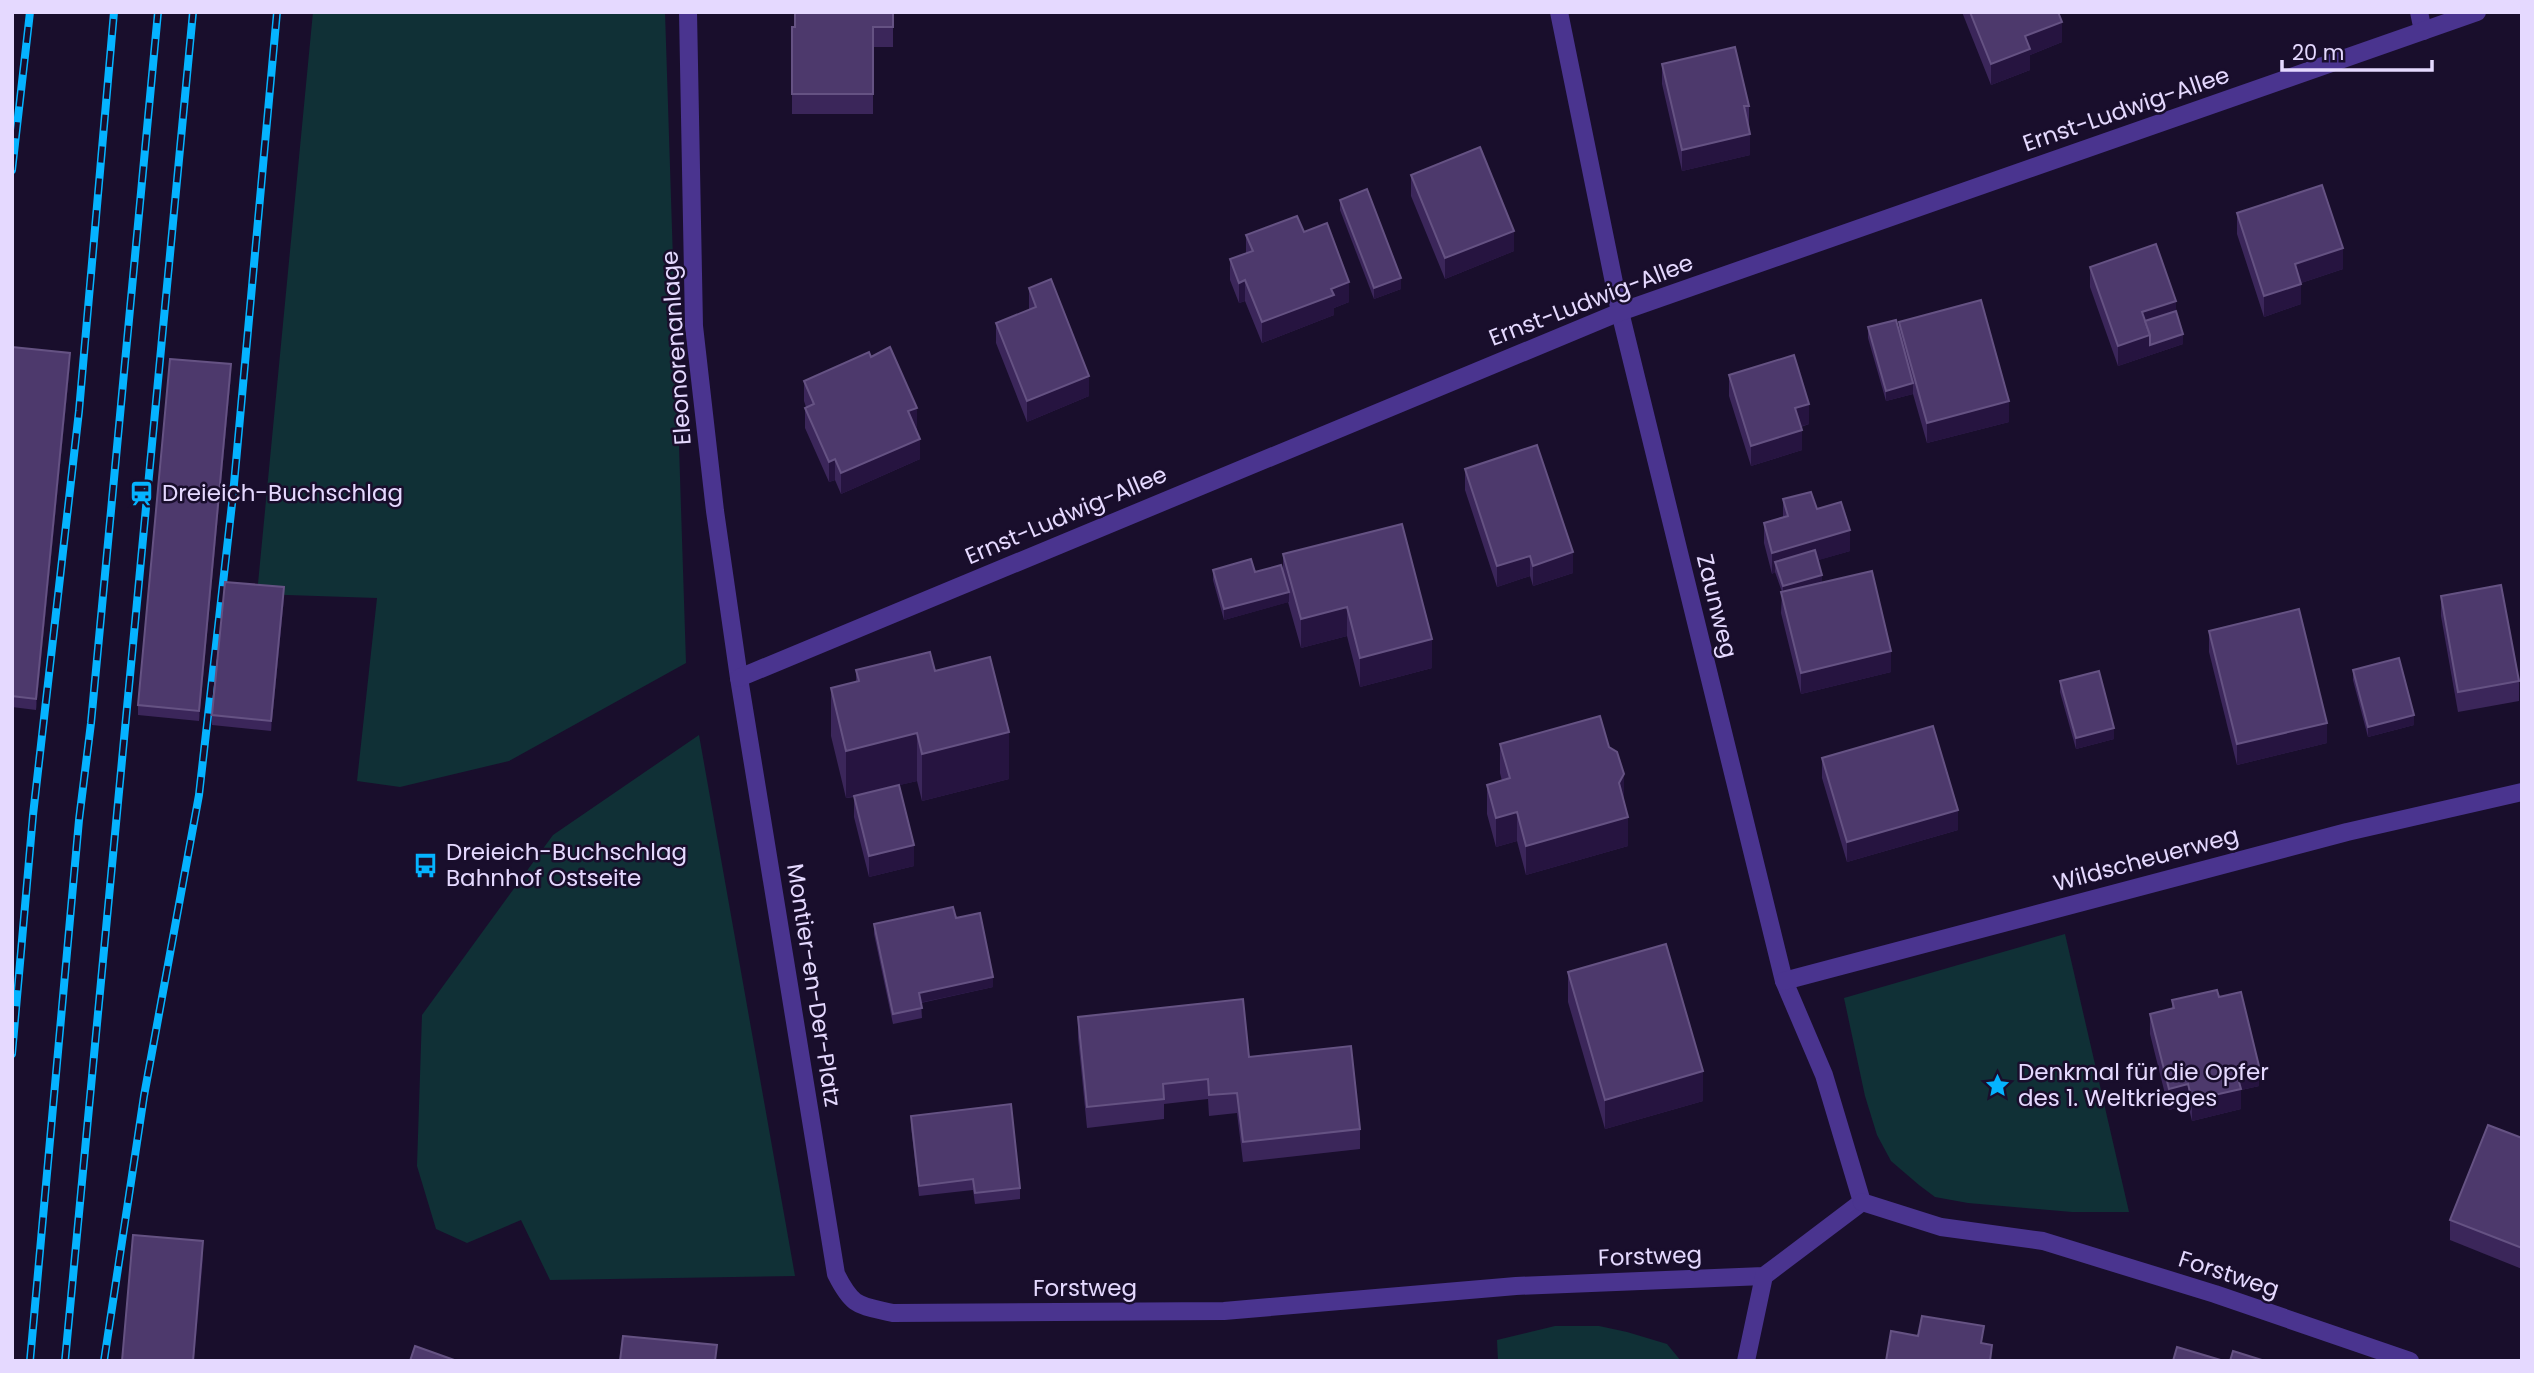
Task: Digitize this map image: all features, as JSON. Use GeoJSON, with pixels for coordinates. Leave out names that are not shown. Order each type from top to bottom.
{"type":"FeatureCollection","features":[{"type":"Feature","properties":{"kind":"street","name":"Eleonorenanlage"},"geometry":{"type":"LineString","coordinates":[[688,12],[694,326],[715,511],[739,678]]}},
{"type":"Feature","properties":{"kind":"street","name":"Zaunweg"},"geometry":{"type":"LineString","coordinates":[[1559,12],[1620,312],[1784,981],[1824,1075],[1863,1202]]}},
{"type":"Feature","properties":{"kind":"street"},"geometry":{"type":"LineString","coordinates":[[2419,12],[2423,31]]}},
{"type":"Feature","properties":{"kind":"street","name":"Ernst-Ludwig-Allee"},"geometry":{"type":"LineString","coordinates":[[739,678],[1620,312],[2477,12]]}},
{"type":"Feature","properties":{"kind":"street","name":"Montier-en-Der-Platz"},"geometry":{"type":"LineString","coordinates":[[739,678],[836,1275],[847,1297]]}},
{"type":"Feature","properties":{"kind":"street","name":"Wildscheuerweg"},"geometry":{"type":"LineString","coordinates":[[1784,981],[2334,835],[2522,792]]}},
{"type":"Feature","properties":{"kind":"street"},"geometry":{"type":"LineString","coordinates":[[1746,1361],[1763,1276],[1863,1202]]}},
{"type":"Feature","properties":{"kind":"street","name":"Forstweg"},"geometry":{"type":"LineString","coordinates":[[1863,1202],[1941,1227],[2043,1241],[2215,1294],[2410,1361]]}},
{"type":"Feature","properties":{"kind":"street","name":"Forstweg"},"geometry":{"type":"LineString","coordinates":[[847,1297],[863,1306],[893,1313],[1224,1311],[1516,1286],[1763,1276]]}},
{"type":"Feature","properties":{"kind":"green space"},"geometry":{"type":"Polygon","coordinates":[[[313,12],[665,12],[686,663],[509,761],[400,787],[357,781],[377,598],[257,594],[313,12]]]}},
{"type":"Feature","properties":{"kind":"green space"},"geometry":{"type":"Polygon","coordinates":[[[699,735],[795,1276],[550,1280],[521,1220],[467,1243],[436,1229],[417,1166],[422,1015],[553,835],[699,735]]]}},
{"type":"Feature","properties":{"kind":"green space"},"geometry":{"type":"Polygon","coordinates":[[[2065,934],[2129,1212],[2072,1212],[1968,1203],[1935,1197],[1891,1161],[1877,1135],[1865,1096],[1844,998],[2065,934]]]}},
{"type":"Feature","properties":{"kind":"green space"},"geometry":{"type":"Polygon","coordinates":[[[1555,1326],[1599,1326],[1627,1332],[1667,1344],[1681,1361],[1498,1361],[1497,1340],[1555,1326]]]}},
{"type":"Feature","properties":{"kind":"building"},"geometry":{"type":"Polygon","coordinates":[[[795,12],[893,12],[893,27],[873,27],[873,94],[792,94],[792,27],[795,27],[795,12]]]}},
{"type":"Feature","properties":{"kind":"building"},"geometry":{"type":"Polygon","coordinates":[[[1970,12],[2058,12],[2062,22],[2025,36],[2030,49],[1991,64],[1970,12]]]}},
{"type":"Feature","properties":{"kind":"building"},"geometry":{"type":"Polygon","coordinates":[[[1735,47],[1749,106],[1744,106],[1750,134],[1682,150],[1662,64],[1735,47]]]}},
{"type":"Feature","properties":{"kind":"building"},"geometry":{"type":"Polygon","coordinates":[[[1480,147],[1514,231],[1445,258],[1411,175],[1480,147]]]}},
{"type":"Feature","properties":{"kind":"building"},"geometry":{"type":"Polygon","coordinates":[[[2322,185],[2343,248],[2295,264],[2301,284],[2264,296],[2237,213],[2322,185]]]}},
{"type":"Feature","properties":{"kind":"building"},"geometry":{"type":"Polygon","coordinates":[[[1367,189],[1401,278],[1374,288],[1340,200],[1367,189]]]}},
{"type":"Feature","properties":{"kind":"building"},"geometry":{"type":"Polygon","coordinates":[[[1297,216],[1304,232],[1327,223],[1349,282],[1331,289],[1334,295],[1262,322],[1245,280],[1239,283],[1230,259],[1253,251],[1246,235],[1297,216]]]}},
{"type":"Feature","properties":{"kind":"building"},"geometry":{"type":"Polygon","coordinates":[[[2156,244],[2176,301],[2142,312],[2150,335],[2118,346],[2090,267],[2156,244]]]}},
{"type":"Feature","properties":{"kind":"building"},"geometry":{"type":"Polygon","coordinates":[[[1051,279],[1089,376],[1027,401],[996,323],[1036,307],[1029,288],[1051,279]]]}},
{"type":"Feature","properties":{"kind":"building"},"geometry":{"type":"Polygon","coordinates":[[[1981,300],[2009,401],[1927,423],[1899,322],[1981,300]]]}},
{"type":"Feature","properties":{"kind":"building"},"geometry":{"type":"Polygon","coordinates":[[[2176,311],[2183,334],[2150,345],[2145,321],[2176,311]]]}},
{"type":"Feature","properties":{"kind":"building"},"geometry":{"type":"Polygon","coordinates":[[[1896,320],[1913,383],[1886,391],[1868,327],[1896,320]]]}},
{"type":"Feature","properties":{"kind":"building"},"geometry":{"type":"Polygon","coordinates":[[[12,347],[70,353],[36,699],[12,696],[12,347]]]}},
{"type":"Feature","properties":{"kind":"building"},"geometry":{"type":"Polygon","coordinates":[[[890,347],[917,408],[908,411],[920,439],[841,473],[835,459],[829,462],[805,408],[814,404],[804,381],[869,352],[871,357],[890,347]]]}},
{"type":"Feature","properties":{"kind":"building"},"geometry":{"type":"Polygon","coordinates":[[[1794,355],[1809,404],[1795,408],[1802,430],[1751,446],[1729,375],[1794,355]]]}},
{"type":"Feature","properties":{"kind":"building"},"geometry":{"type":"Polygon","coordinates":[[[170,359],[231,364],[199,711],[138,705],[170,359]]]}},
{"type":"Feature","properties":{"kind":"building"},"geometry":{"type":"Polygon","coordinates":[[[1537,445],[1573,552],[1533,566],[1530,556],[1497,566],[1465,469],[1537,445]]]}},
{"type":"Feature","properties":{"kind":"building"},"geometry":{"type":"Polygon","coordinates":[[[1811,492],[1817,509],[1841,502],[1850,530],[1772,553],[1764,523],[1788,516],[1783,499],[1811,492]]]}},
{"type":"Feature","properties":{"kind":"building"},"geometry":{"type":"Polygon","coordinates":[[[1402,524],[1432,639],[1360,658],[1347,607],[1301,619],[1283,554],[1402,524]]]}},
{"type":"Feature","properties":{"kind":"building"},"geometry":{"type":"Polygon","coordinates":[[[1815,550],[1822,575],[1783,586],[1775,562],[1815,550]]]}},
{"type":"Feature","properties":{"kind":"building"},"geometry":{"type":"Polygon","coordinates":[[[1251,559],[1255,572],[1281,565],[1289,592],[1224,609],[1213,570],[1251,559]]]}},
{"type":"Feature","properties":{"kind":"building"},"geometry":{"type":"Polygon","coordinates":[[[1872,571],[1891,651],[1801,673],[1781,592],[1872,571]]]}},
{"type":"Feature","properties":{"kind":"building"},"geometry":{"type":"Polygon","coordinates":[[[225,582],[284,587],[271,721],[212,715],[225,582]]]}},
{"type":"Feature","properties":{"kind":"building"},"geometry":{"type":"Polygon","coordinates":[[[2501,585],[2519,681],[2458,692],[2441,596],[2501,585]]]}},
{"type":"Feature","properties":{"kind":"building"},"geometry":{"type":"Polygon","coordinates":[[[2299,609],[2327,723],[2237,744],[2209,631],[2299,609]]]}},
{"type":"Feature","properties":{"kind":"building"},"geometry":{"type":"Polygon","coordinates":[[[930,652],[935,671],[990,657],[1009,732],[922,754],[917,733],[846,751],[831,688],[859,681],[856,670],[930,652]]]}},
{"type":"Feature","properties":{"kind":"building"},"geometry":{"type":"Polygon","coordinates":[[[2399,658],[2414,715],[2368,727],[2353,670],[2399,658]]]}},
{"type":"Feature","properties":{"kind":"building"},"geometry":{"type":"Polygon","coordinates":[[[2099,671],[2114,728],[2076,738],[2060,681],[2099,671]]]}},
{"type":"Feature","properties":{"kind":"building"},"geometry":{"type":"Polygon","coordinates":[[[1600,716],[1609,747],[1617,752],[1624,774],[1619,783],[1628,817],[1526,846],[1517,812],[1496,818],[1487,785],[1510,778],[1500,744],[1600,716]]]}},
{"type":"Feature","properties":{"kind":"building"},"geometry":{"type":"Polygon","coordinates":[[[1933,726],[1958,810],[1847,842],[1822,758],[1933,726]]]}},
{"type":"Feature","properties":{"kind":"building"},"geometry":{"type":"Polygon","coordinates":[[[899,785],[914,845],[869,856],[854,796],[899,785]]]}},
{"type":"Feature","properties":{"kind":"building"},"geometry":{"type":"Polygon","coordinates":[[[953,907],[956,918],[980,913],[993,977],[919,993],[922,1008],[893,1014],[874,924],[953,907]]]}},
{"type":"Feature","properties":{"kind":"building"},"geometry":{"type":"Polygon","coordinates":[[[1666,944],[1703,1071],[1605,1100],[1568,972],[1666,944]]]}},
{"type":"Feature","properties":{"kind":"building"},"geometry":{"type":"Polygon","coordinates":[[[2217,990],[2219,997],[2241,992],[2259,1066],[2236,1071],[2241,1089],[2192,1100],[2188,1084],[2169,1089],[2150,1014],[2174,1008],[2172,1000],[2217,990]]]}},
{"type":"Feature","properties":{"kind":"building"},"geometry":{"type":"Polygon","coordinates":[[[1243,999],[1249,1057],[1351,1046],[1360,1129],[1243,1142],[1237,1093],[1209,1095],[1208,1079],[1163,1084],[1164,1099],[1087,1107],[1078,1017],[1243,999]]]}},
{"type":"Feature","properties":{"kind":"building"},"geometry":{"type":"Polygon","coordinates":[[[1011,1104],[1020,1188],[975,1193],[973,1179],[919,1186],[911,1116],[1011,1104]]]}},
{"type":"Feature","properties":{"kind":"building"},"geometry":{"type":"Polygon","coordinates":[[[2488,1125],[2522,1138],[2522,1248],[2450,1220],[2488,1125]]]}},
{"type":"Feature","properties":{"kind":"building"},"geometry":{"type":"Polygon","coordinates":[[[133,1235],[203,1241],[193,1361],[122,1361],[133,1235]]]}},
{"type":"Feature","properties":{"kind":"building"},"geometry":{"type":"Polygon","coordinates":[[[1922,1316],[1984,1326],[1981,1343],[1992,1345],[1990,1361],[1886,1361],[1891,1331],[1918,1336],[1922,1316]]]}},
{"type":"Feature","properties":{"kind":"building"},"geometry":{"type":"Polygon","coordinates":[[[623,1336],[717,1345],[715,1361],[620,1361],[623,1336]]]}},
{"type":"Feature","properties":{"kind":"building"},"geometry":{"type":"Polygon","coordinates":[[[415,1346],[457,1361],[410,1361],[415,1346]]]}},
{"type":"Feature","properties":{"kind":"building"},"geometry":{"type":"Polygon","coordinates":[[[2177,1347],[2224,1361],[2173,1361],[2177,1347]]]}},
{"type":"Feature","properties":{"kind":"building"},"geometry":{"type":"Polygon","coordinates":[[[2233,1351],[2265,1361],[2230,1361],[2233,1351]]]}},
{"type":"Feature","properties":{"kind":"railway"},"geometry":{"type":"LineString","coordinates":[[12,170],[30,12]]}},
{"type":"Feature","properties":{"kind":"railway"},"geometry":{"type":"LineString","coordinates":[[12,1054],[33,815],[79,411],[114,12]]}},
{"type":"Feature","properties":{"kind":"railway"},"geometry":{"type":"LineString","coordinates":[[30,1361],[79,820],[91,723],[158,12]]}},
{"type":"Feature","properties":{"kind":"railway"},"geometry":{"type":"LineString","coordinates":[[65,1361],[193,12]]}},
{"type":"Feature","properties":{"kind":"railway"},"geometry":{"type":"LineString","coordinates":[[104,1361],[144,1096],[199,795],[233,495],[277,12]]}},
{"type":"Feature","properties":{"kind":"place","name":"Dreieich-Buchschlag"},"geometry":{"type":"Point","coordinates":[142,493]}},
{"type":"Feature","properties":{"kind":"place","name":"Dreieich-Buchschlag Bahnhof Ostseite"},"geometry":{"type":"Point","coordinates":[426,865]}},
{"type":"Feature","properties":{"kind":"place","name":"Denkmal für die Opfer des 1. Weltkrieges"},"geometry":{"type":"Point","coordinates":[1998,1085]}}]}
